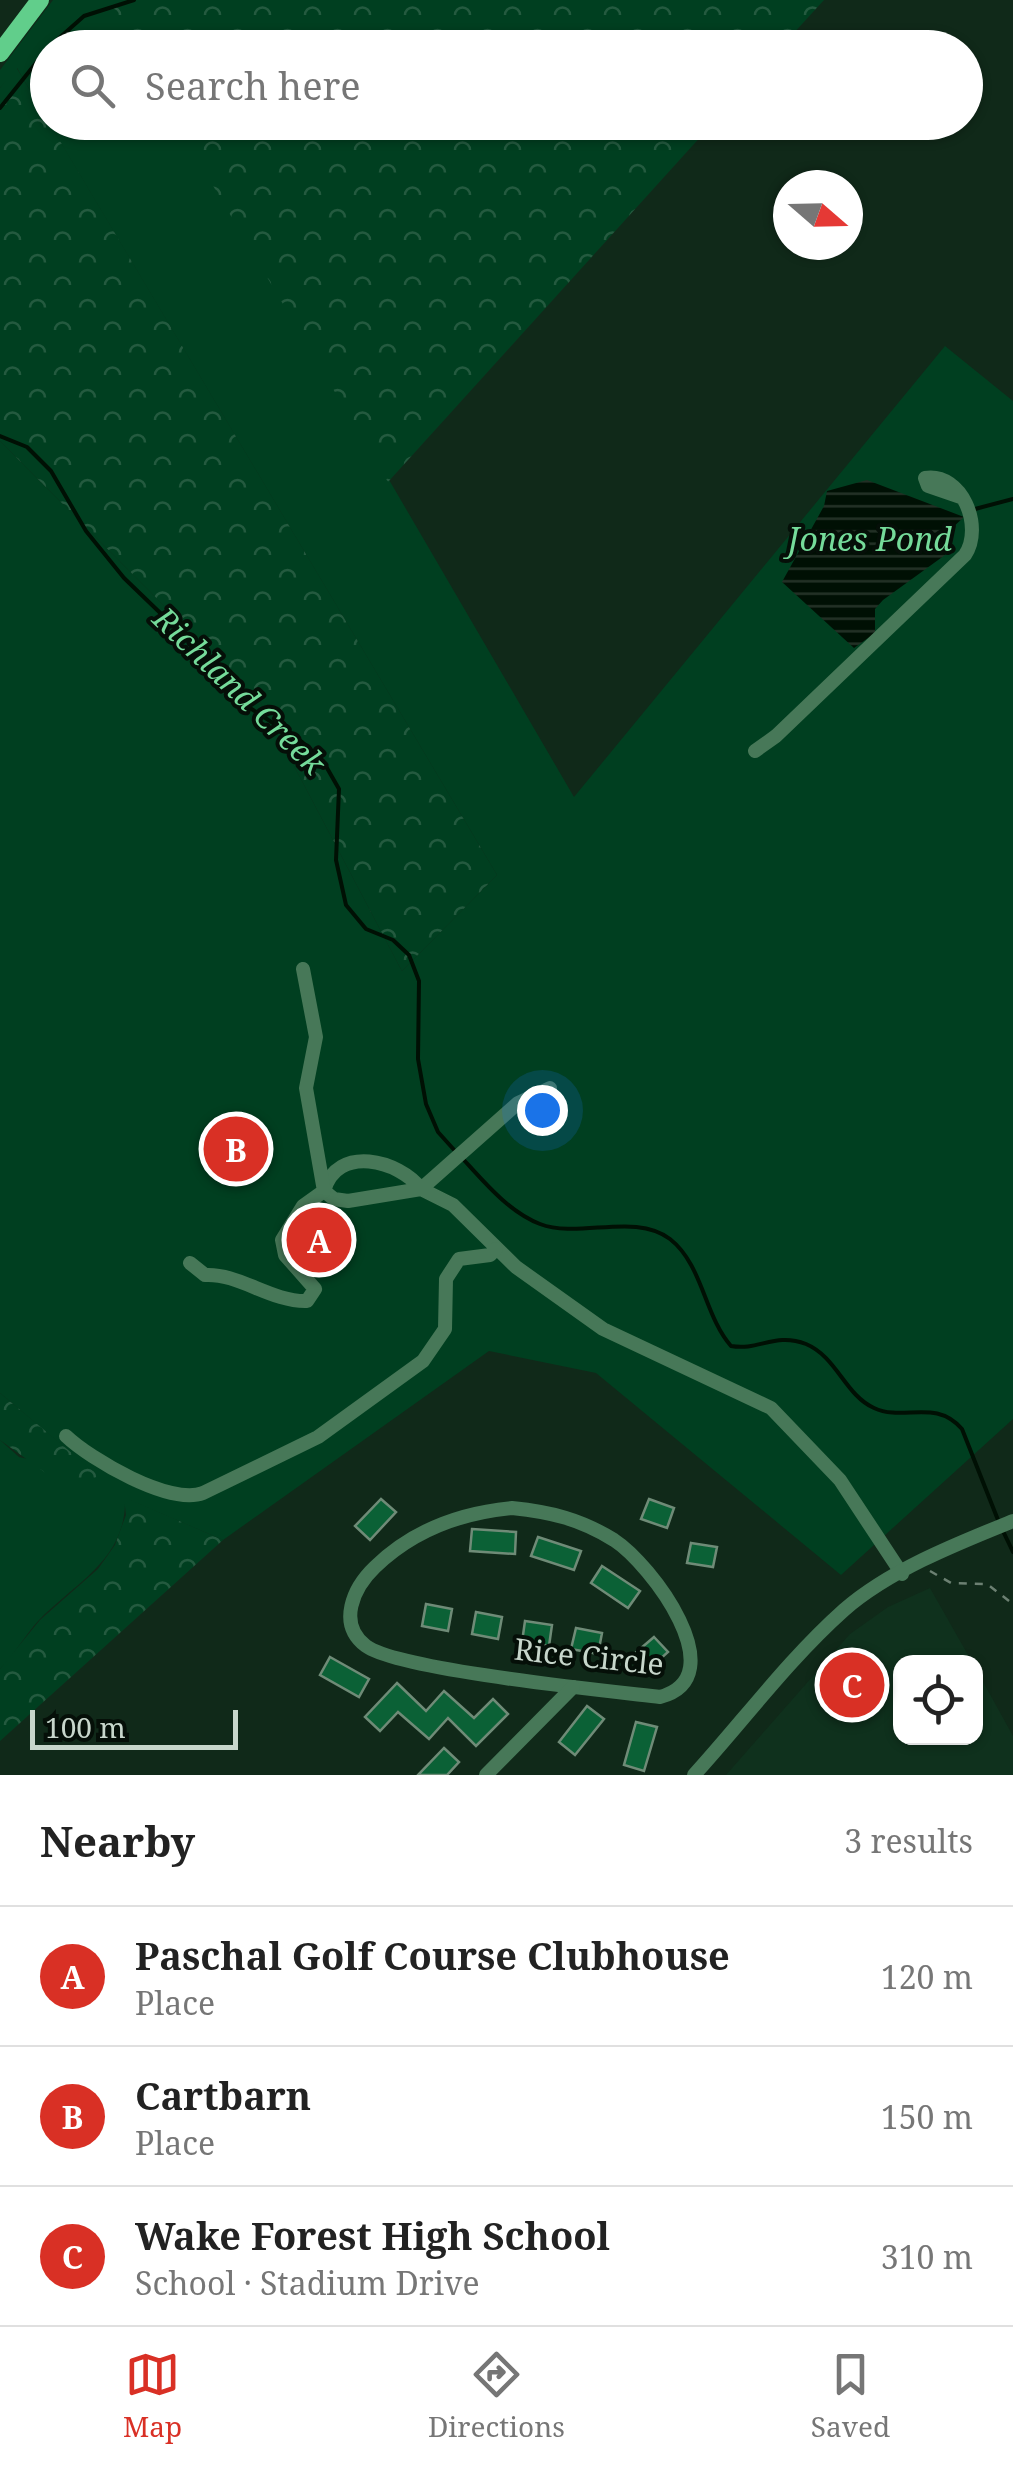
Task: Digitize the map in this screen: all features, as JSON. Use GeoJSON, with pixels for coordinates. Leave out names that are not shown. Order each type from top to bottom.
{"type":"FeatureCollection","features":[{"type":"Feature","properties":{"kind":"main road"},"geometry":{"type":"LineString","coordinates":[[0,53],[40,0]]}},
{"type":"Feature","properties":{"kind":"street"},"geometry":{"type":"LineString","coordinates":[[755,751],[776,736],[966,555],[974,540],[974,523],[960,497]]}},
{"type":"Feature","properties":{"kind":"street"},"geometry":{"type":"LineString","coordinates":[[303,969],[316,1037],[306,1088],[324,1191]]}},
{"type":"Feature","properties":{"kind":"street"},"geometry":{"type":"LineString","coordinates":[[324,1191],[348,1200],[421,1189],[518,1103],[550,1088]]}},
{"type":"Feature","properties":{"kind":"street"},"geometry":{"type":"LineString","coordinates":[[190,1263],[205,1275],[217,1274],[265,1295],[307,1301],[314,1284],[284,1255],[282,1240],[302,1206],[324,1191],[334,1172],[360,1162],[381,1161],[453,1206],[496,1249],[604,1329],[771,1408],[840,1480],[902,1574]]}},
{"type":"Feature","properties":{"kind":"street"},"geometry":{"type":"LineString","coordinates":[[66,1436],[96,1460],[144,1483],[190,1496],[203,1492],[318,1437],[422,1361],[445,1329],[450,1270],[459,1259],[490,1256],[496,1249]]}},
{"type":"Feature","properties":{"kind":"street","name":"Rice Circle"},"geometry":{"type":"LineString","coordinates":[[512,1508],[560,1513],[618,1543],[646,1568],[666,1594],[693,1662],[684,1686],[660,1697],[573,1687],[430,1664],[368,1648],[351,1630],[350,1606],[366,1576],[396,1546],[432,1527],[476,1511],[512,1508]]}},
{"type":"Feature","properties":{"kind":"street"},"geometry":{"type":"LineString","coordinates":[[694,1775],[816,1636],[846,1608],[921,1563],[1013,1521]]}},
{"type":"Feature","properties":{"kind":"street"},"geometry":{"type":"LineString","coordinates":[[486,1775],[573,1687]]}},
{"type":"Feature","properties":{"kind":"path"},"geometry":{"type":"LineString","coordinates":[[921,1563],[951,1583],[986,1584],[1013,1604]]}},
{"type":"Feature","properties":{"kind":"shaded area"},"geometry":{"type":"Polygon","coordinates":[[[930,1588],[968,1655],[893,1655],[893,1745],[983,1745],[983,1682],[1013,1736],[1013,1775],[726,1775],[850,1634],[888,1607],[930,1588]]]}},
{"type":"Feature","properties":{"kind":"green space"},"geometry":{"type":"Polygon","coordinates":[[[53,0],[110,0],[128,30],[30,30],[53,0]]]}},
{"type":"Feature","properties":{"kind":"green space"},"geometry":{"type":"Polygon","coordinates":[[[109,0],[824,0],[797,30],[125,30],[109,0]]]}},
{"type":"Feature","properties":{"kind":"green space"},"geometry":{"type":"Polygon","coordinates":[[[30,30],[30,91],[17,68],[0,88],[0,70],[30,30]]]}},
{"type":"Feature","properties":{"kind":"green space"},"geometry":{"type":"Polygon","coordinates":[[[16,67],[30,91],[30,140],[59,140],[497,875],[402,971],[261,703],[0,441],[0,88],[16,67]]]}},
{"type":"Feature","properties":{"kind":"green space"},"geometry":{"type":"Polygon","coordinates":[[[59,140],[191,140],[574,797],[945,346],[1013,401],[1013,1419],[841,1575],[596,1373],[489,1351],[223,1540],[125,1498],[118,1537],[108,1553],[97,1568],[39,1620],[0,1669],[0,1440],[19,1457],[97,1475],[0,1393],[0,441],[261,703],[402,971],[497,875],[59,140]]]}},
{"type":"Feature","properties":{"kind":"green space"},"geometry":{"type":"Polygon","coordinates":[[[186,140],[698,140],[388,482],[186,140]]]}},
{"type":"Feature","properties":{"kind":"green space"},"geometry":{"type":"Polygon","coordinates":[[[0,1393],[98,1475],[88,1485],[57,1481],[0,1440],[0,1393]]]}},
{"type":"Feature","properties":{"kind":"green space"},"geometry":{"type":"Polygon","coordinates":[[[124,1497],[223,1540],[0,1741],[0,1669],[40,1620],[98,1569],[115,1545],[126,1515],[124,1497]]]}},
{"type":"Feature","properties":{"kind":"water","name":"Jones Pond"},"geometry":{"type":"Polygon","coordinates":[[[867,480],[964,517],[951,529],[945,555],[883,600],[875,609],[875,633],[854,648],[782,582],[824,506],[827,491],[867,480]]]}},
{"type":"Feature","properties":{"kind":"building"},"geometry":{"type":"Polygon","coordinates":[[[239,1121],[264,1154],[233,1177],[208,1144],[239,1121]]]}},
{"type":"Feature","properties":{"kind":"building"},"geometry":{"type":"Polygon","coordinates":[[[308,1222],[329,1222],[329,1258],[310,1258],[308,1222]]]}},
{"type":"Feature","properties":{"kind":"building"},"geometry":{"type":"Polygon","coordinates":[[[381,1499],[396,1512],[370,1540],[355,1526],[381,1499]]]}},
{"type":"Feature","properties":{"kind":"building"},"geometry":{"type":"Polygon","coordinates":[[[649,1499],[674,1508],[667,1528],[641,1519],[649,1499]]]}},
{"type":"Feature","properties":{"kind":"building"},"geometry":{"type":"Polygon","coordinates":[[[472,1529],[516,1532],[515,1554],[470,1551],[472,1529]]]}},
{"type":"Feature","properties":{"kind":"building"},"geometry":{"type":"Polygon","coordinates":[[[538,1537],[581,1551],[574,1570],[531,1556],[538,1537]]]}},
{"type":"Feature","properties":{"kind":"building"},"geometry":{"type":"Polygon","coordinates":[[[691,1543],[717,1547],[713,1567],[687,1563],[691,1543]]]}},
{"type":"Feature","properties":{"kind":"building"},"geometry":{"type":"Polygon","coordinates":[[[602,1566],[640,1591],[628,1608],[591,1583],[602,1566]]]}},
{"type":"Feature","properties":{"kind":"building"},"geometry":{"type":"Polygon","coordinates":[[[426,1604],[452,1609],[448,1631],[422,1626],[426,1604]]]}},
{"type":"Feature","properties":{"kind":"building"},"geometry":{"type":"Polygon","coordinates":[[[476,1612],[502,1617],[498,1639],[472,1634],[476,1612]]]}},
{"type":"Feature","properties":{"kind":"building"},"geometry":{"type":"Polygon","coordinates":[[[525,1621],[552,1625],[549,1646],[522,1642],[525,1621]]]}},
{"type":"Feature","properties":{"kind":"building"},"geometry":{"type":"Polygon","coordinates":[[[576,1628],[602,1633],[598,1654],[571,1649],[576,1628]]]}},
{"type":"Feature","properties":{"kind":"building"},"geometry":{"type":"Polygon","coordinates":[[[654,1637],[668,1652],[647,1671],[633,1655],[654,1637]]]}},
{"type":"Feature","properties":{"kind":"building"},"geometry":{"type":"Polygon","coordinates":[[[330,1657],[369,1679],[359,1697],[320,1675],[330,1657]]]}},
{"type":"Feature","properties":{"kind":"building"},"geometry":{"type":"Polygon","coordinates":[[[397,1683],[426,1711],[444,1691],[474,1718],[493,1699],[508,1714],[476,1746],[448,1718],[429,1739],[398,1712],[380,1731],[365,1717],[397,1683]]]}},
{"type":"Feature","properties":{"kind":"building"},"geometry":{"type":"Polygon","coordinates":[[[587,1706],[604,1719],[575,1755],[559,1742],[587,1706]]]}},
{"type":"Feature","properties":{"kind":"building"},"geometry":{"type":"Polygon","coordinates":[[[636,1722],[657,1727],[644,1771],[624,1765],[636,1722]]]}},
{"type":"Feature","properties":{"kind":"building"},"geometry":{"type":"Polygon","coordinates":[[[444,1748],[459,1762],[447,1775],[418,1775],[444,1748]]]}},
{"type":"Feature","properties":{"kind":"waterway"},"geometry":{"type":"LineString","coordinates":[[68,30],[84,16],[134,0]]}},
{"type":"Feature","properties":{"kind":"waterway"},"geometry":{"type":"LineString","coordinates":[[0,108],[30,70]]}},
{"type":"Feature","properties":{"kind":"waterway","name":"Richland Creek"},"geometry":{"type":"LineString","coordinates":[[0,436],[27,447],[51,471],[86,531],[124,578],[208,659],[250,708],[302,742],[323,761],[339,789],[336,860],[346,905],[366,929],[393,940],[409,955],[419,981],[418,1059],[426,1104],[438,1132],[456,1152]]}},
{"type":"Feature","properties":{"kind":"waterway"},"geometry":{"type":"LineString","coordinates":[[975,509],[1013,499]]}},
{"type":"Feature","properties":{"kind":"waterway","name":"Richland Creek"},"geometry":{"type":"LineString","coordinates":[[463,1159],[508,1204],[540,1224],[572,1229],[640,1227],[670,1239],[690,1262],[731,1346],[785,1340],[806,1344],[826,1358],[856,1394],[874,1408],[897,1413],[930,1412],[952,1420],[962,1429],[998,1520]]}},
{"type":"Feature","properties":{"kind":"waterway","name":"Richland Creek"},"geometry":{"type":"LineString","coordinates":[[1002,1529],[1013,1552]]}},
{"type":"Feature","properties":{"kind":"place","name":"Cartbarn"},"geometry":{"type":"Point","coordinates":[236,1149]}},
{"type":"Feature","properties":{"kind":"place","name":"Paschal Golf Course Clubhouse"},"geometry":{"type":"Point","coordinates":[319,1240]}},
{"type":"Feature","properties":{"kind":"place","name":"Wake Forest High School"},"geometry":{"type":"Point","coordinates":[852,1685]}}]}
